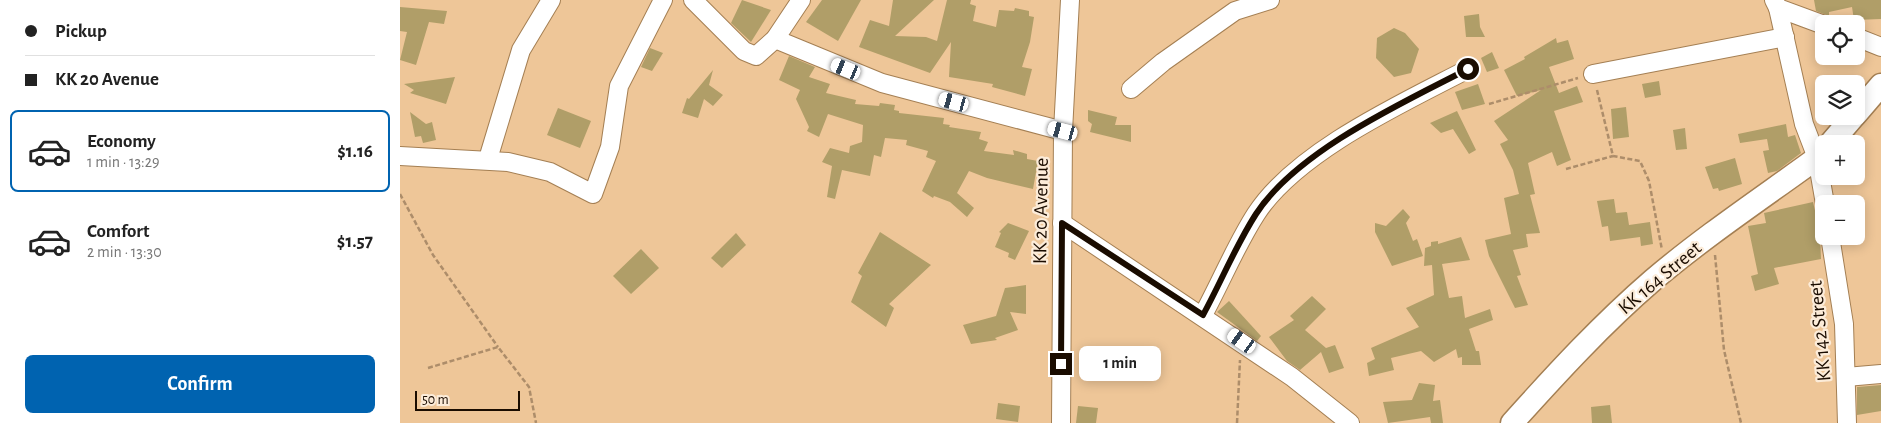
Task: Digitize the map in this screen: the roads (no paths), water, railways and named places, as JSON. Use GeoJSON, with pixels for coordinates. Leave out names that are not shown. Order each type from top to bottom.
{"type":"FeatureCollection","features":[{"type":"Feature","properties":{"kind":"main road","name":"KK 164 Street"},"geometry":{"type":"LineString","coordinates":[[1865,103],[1881,85]]}},
{"type":"Feature","properties":{"kind":"main road","name":"KK 164 Street"},"geometry":{"type":"LineString","coordinates":[[1838,135],[1846,125]]}},
{"type":"Feature","properties":{"kind":"main road","name":"KK 164 Street"},"geometry":{"type":"LineString","coordinates":[[1512,423],[1579,349],[1665,271],[1815,158]]}},
{"type":"Feature","properties":{"kind":"street"},"geometry":{"type":"LineString","coordinates":[[488,159],[521,50],[551,0]]}},
{"type":"Feature","properties":{"kind":"street"},"geometry":{"type":"LineString","coordinates":[[400,156],[488,159],[508,162],[550,172],[593,194],[610,147],[619,86],[662,0]]}},
{"type":"Feature","properties":{"kind":"street"},"geometry":{"type":"LineString","coordinates":[[693,0],[751,55],[756,56],[775,39],[802,0]]}},
{"type":"Feature","properties":{"kind":"street","name":"KK 20 Avenue"},"geometry":{"type":"LineString","coordinates":[[1061,423],[1063,131],[1070,0]]}},
{"type":"Feature","properties":{"kind":"street"},"geometry":{"type":"LineString","coordinates":[[1131,89],[1163,62],[1234,11],[1270,0]]}},
{"type":"Feature","properties":{"kind":"street"},"geometry":{"type":"LineString","coordinates":[[1776,4],[1815,21]]}},
{"type":"Feature","properties":{"kind":"street"},"geometry":{"type":"LineString","coordinates":[[1776,4],[1804,124],[1815,139]]}},
{"type":"Feature","properties":{"kind":"street"},"geometry":{"type":"LineString","coordinates":[[1594,74],[1785,37]]}},
{"type":"Feature","properties":{"kind":"street"},"geometry":{"type":"LineString","coordinates":[[775,39],[882,83],[1063,131]]}},
{"type":"Feature","properties":{"kind":"street"},"geometry":{"type":"LineString","coordinates":[[1865,41],[1881,47]]}},
{"type":"Feature","properties":{"kind":"street"},"geometry":{"type":"LineString","coordinates":[[1203,315],[1256,214],[1274,191],[1297,170],[1377,116],[1468,69]]}},
{"type":"Feature","properties":{"kind":"street"},"geometry":{"type":"LineString","coordinates":[[1062,223],[1242,341],[1292,377],[1350,423]]}},
{"type":"Feature","properties":{"kind":"street","name":"KK 142 Street"},"geometry":{"type":"LineString","coordinates":[[1831,245],[1844,324],[1847,423]]}},
{"type":"Feature","properties":{"kind":"street"},"geometry":{"type":"LineString","coordinates":[[1846,377],[1881,374]]}}]}
